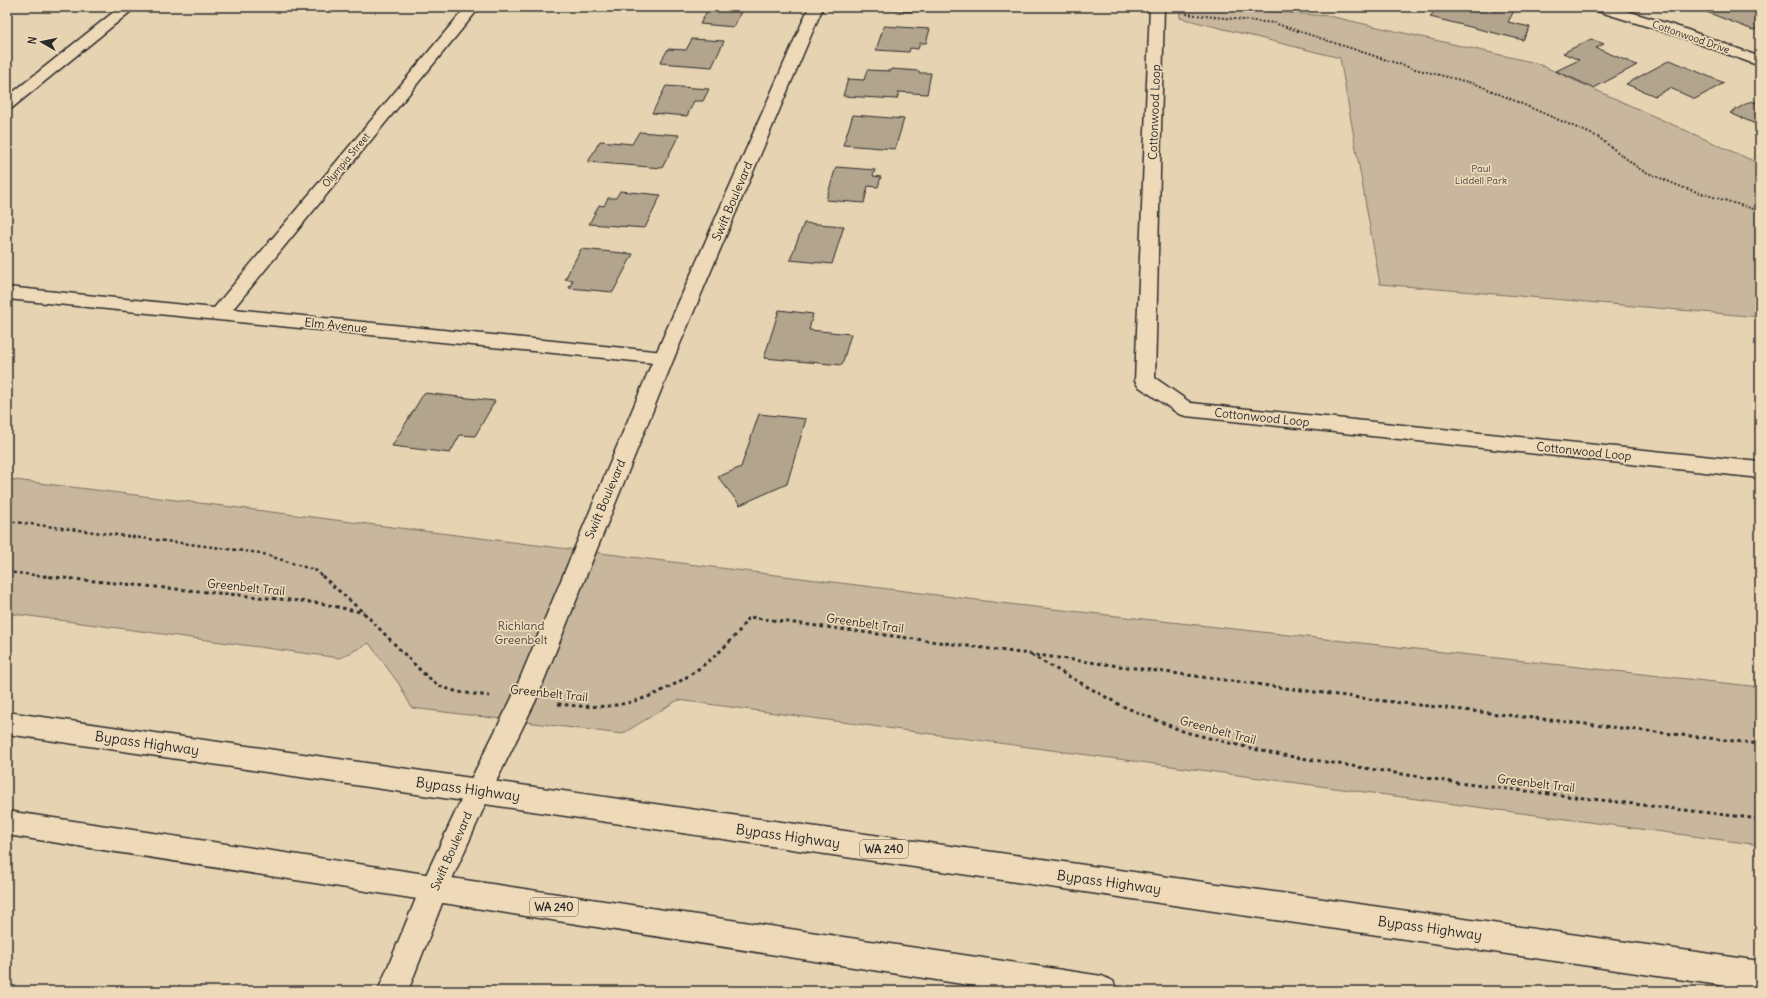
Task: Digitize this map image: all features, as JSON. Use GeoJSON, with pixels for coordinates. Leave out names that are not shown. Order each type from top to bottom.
{"type":"FeatureCollection","features":[{"type":"Feature","properties":{"kind":"main road"},"geometry":{"type":"LineString","coordinates":[[7,105],[129,7]]}},
{"type":"Feature","properties":{"kind":"main road","name":"Olympia Street"},"geometry":{"type":"LineString","coordinates":[[219,314],[472,7]]}},
{"type":"Feature","properties":{"kind":"main road","name":"Swift Boulevard"},"geometry":{"type":"LineString","coordinates":[[393,991],[434,888],[478,791],[523,700],[664,358],[816,7]]}},
{"type":"Feature","properties":{"kind":"main road","name":"Cottonwood Loop"},"geometry":{"type":"LineString","coordinates":[[1157,7],[1145,381],[1186,409],[1760,470]]}},
{"type":"Feature","properties":{"kind":"main road","name":"Cottonwood Drive"},"geometry":{"type":"LineString","coordinates":[[1599,7],[1633,16],[1760,62]]}},
{"type":"Feature","properties":{"kind":"main road","name":"Elm Avenue"},"geometry":{"type":"LineString","coordinates":[[7,292],[664,358]]}},
{"type":"Feature","properties":{"kind":"main road","name":"Bypass Highway"},"geometry":{"type":"LineString","coordinates":[[7,723],[1760,976]]}},
{"type":"Feature","properties":{"kind":"main road","name":"WA 240"},"geometry":{"type":"LineString","coordinates":[[7,823],[1102,991]]}},
{"type":"Feature","properties":{"kind":"path"},"geometry":{"type":"LineString","coordinates":[[1183,14],[1274,23],[1411,68],[1476,84],[1598,137],[1641,170],[1684,188],[1760,211]]}},
{"type":"Feature","properties":{"kind":"path"},"geometry":{"type":"LineString","coordinates":[[7,521],[260,553],[317,571],[364,613]]}},
{"type":"Feature","properties":{"kind":"path","name":"Greenbelt Trail"},"geometry":{"type":"LineString","coordinates":[[7,572],[320,603],[364,613],[423,673],[439,686],[458,692],[588,707],[623,704],[651,696],[680,680],[711,657],[735,636],[749,617],[1029,654],[1120,705],[1185,732],[1270,753],[1458,783],[1760,819]]}},
{"type":"Feature","properties":{"kind":"path"},"geometry":{"type":"LineString","coordinates":[[1029,654],[1376,700],[1760,744]]}},
{"type":"Feature","properties":{"kind":"green space","name":"Paul Liddell Park"},"geometry":{"type":"Polygon","coordinates":[[[1180,7],[1208,7],[1329,16],[1536,63],[1760,164],[1760,317],[1380,284],[1340,58],[1180,18],[1180,7]]]}},
{"type":"Feature","properties":{"kind":"green space","name":"Richland Greenbelt"},"geometry":{"type":"Polygon","coordinates":[[[7,479],[1017,605],[1760,687],[1760,845],[678,700],[622,734],[412,708],[399,684],[369,643],[340,658],[7,613],[7,479]]]}},
{"type":"Feature","properties":{"kind":"building"},"geometry":{"type":"Polygon","coordinates":[[[709,7],[743,7],[734,27],[700,24],[709,7]]]}},
{"type":"Feature","properties":{"kind":"building"},"geometry":{"type":"Polygon","coordinates":[[[879,7],[912,7],[911,12],[878,9],[879,7]]]}},
{"type":"Feature","properties":{"kind":"building"},"geometry":{"type":"Polygon","coordinates":[[[1437,7],[1505,7],[1515,9],[1508,22],[1530,27],[1523,40],[1430,17],[1437,7]]]}},
{"type":"Feature","properties":{"kind":"building"},"geometry":{"type":"Polygon","coordinates":[[[1712,7],[1740,7],[1745,9],[1753,7],[1760,10],[1760,27],[1753,30],[1704,11],[1712,7]]]}},
{"type":"Feature","properties":{"kind":"building"},"geometry":{"type":"Polygon","coordinates":[[[884,26],[930,29],[926,43],[920,43],[918,49],[910,48],[909,52],[876,50],[884,26]]]}},
{"type":"Feature","properties":{"kind":"building"},"geometry":{"type":"Polygon","coordinates":[[[692,39],[724,41],[712,67],[660,63],[668,49],[686,50],[692,39]]]}},
{"type":"Feature","properties":{"kind":"building"},"geometry":{"type":"Polygon","coordinates":[[[1591,39],[1604,44],[1596,48],[1637,65],[1594,88],[1556,71],[1579,60],[1563,53],[1591,39]]]}},
{"type":"Feature","properties":{"kind":"building"},"geometry":{"type":"Polygon","coordinates":[[[1670,60],[1724,83],[1695,99],[1670,88],[1655,96],[1626,84],[1670,60]]]}},
{"type":"Feature","properties":{"kind":"building"},"geometry":{"type":"Polygon","coordinates":[[[891,69],[931,73],[927,94],[899,92],[897,99],[843,96],[848,79],[864,80],[867,70],[891,71],[891,69]]]}},
{"type":"Feature","properties":{"kind":"building"},"geometry":{"type":"Polygon","coordinates":[[[666,86],[709,89],[703,101],[694,101],[687,116],[652,113],[666,86]]]}},
{"type":"Feature","properties":{"kind":"building"},"geometry":{"type":"Polygon","coordinates":[[[1751,101],[1760,104],[1760,126],[1730,113],[1751,101]]]}},
{"type":"Feature","properties":{"kind":"building"},"geometry":{"type":"Polygon","coordinates":[[[853,115],[904,119],[895,149],[843,145],[853,115]]]}},
{"type":"Feature","properties":{"kind":"building"},"geometry":{"type":"Polygon","coordinates":[[[639,132],[679,135],[662,168],[588,162],[600,141],[632,144],[639,132]]]}},
{"type":"Feature","properties":{"kind":"building"},"geometry":{"type":"Polygon","coordinates":[[[836,167],[875,170],[873,176],[881,177],[878,187],[868,186],[864,203],[826,200],[836,167]]]}},
{"type":"Feature","properties":{"kind":"building"},"geometry":{"type":"Polygon","coordinates":[[[620,191],[661,195],[645,228],[589,224],[599,205],[604,206],[608,198],[616,198],[620,191]]]}},
{"type":"Feature","properties":{"kind":"building"},"geometry":{"type":"Polygon","coordinates":[[[804,223],[844,226],[832,264],[790,260],[804,223]]]}},
{"type":"Feature","properties":{"kind":"building"},"geometry":{"type":"Polygon","coordinates":[[[581,249],[633,254],[613,292],[569,288],[573,280],[565,279],[581,249]]]}},
{"type":"Feature","properties":{"kind":"building"},"geometry":{"type":"Polygon","coordinates":[[[779,310],[813,314],[809,330],[851,334],[842,365],[764,358],[779,310]]]}},
{"type":"Feature","properties":{"kind":"building"},"geometry":{"type":"Polygon","coordinates":[[[424,393],[495,401],[475,436],[460,435],[450,453],[392,446],[424,393]]]}},
{"type":"Feature","properties":{"kind":"building"},"geometry":{"type":"Polygon","coordinates":[[[759,414],[806,419],[787,484],[740,505],[718,477],[741,467],[759,414]]]}}]}
